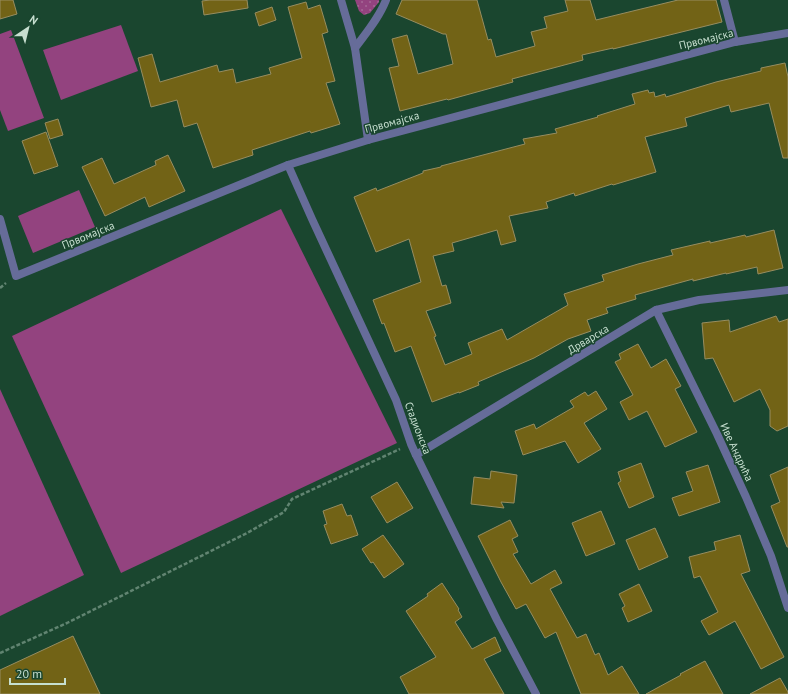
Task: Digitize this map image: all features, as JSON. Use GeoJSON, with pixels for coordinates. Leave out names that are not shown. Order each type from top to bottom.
{"type":"FeatureCollection","features":[{"type":"Feature","properties":{"kind":"street"},"geometry":{"type":"LineString","coordinates":[[341,0],[355,48],[368,140]]}},
{"type":"Feature","properties":{"kind":"street"},"geometry":{"type":"LineString","coordinates":[[355,48],[376,20],[386,0]]}},
{"type":"Feature","properties":{"kind":"street"},"geometry":{"type":"LineString","coordinates":[[724,0],[735,42]]}},
{"type":"Feature","properties":{"kind":"street","name":"Првомајска"},"geometry":{"type":"LineString","coordinates":[[0,219],[16,276],[288,165],[368,140],[735,42],[788,33]]}},
{"type":"Feature","properties":{"kind":"street","name":"Стадионска"},"geometry":{"type":"LineString","coordinates":[[288,165],[396,400],[416,456],[536,694]]}},
{"type":"Feature","properties":{"kind":"street","name":"Дрварска"},"geometry":{"type":"LineString","coordinates":[[416,456],[656,310],[699,300],[788,290]]}},
{"type":"Feature","properties":{"kind":"street","name":"Иве Андрића"},"geometry":{"type":"LineString","coordinates":[[656,310],[714,428],[746,498],[771,556],[788,608]]}},
{"type":"Feature","properties":{"kind":"path"},"geometry":{"type":"LineString","coordinates":[[0,653],[67,623],[247,533],[284,512],[292,499],[411,444]]}},
{"type":"Feature","properties":{"kind":"shaded area"},"geometry":{"type":"Polygon","coordinates":[[[355,0],[379,0],[379,2],[370,13],[364,15],[359,11],[355,0]]]}},
{"type":"Feature","properties":{"kind":"shaded area"},"geometry":{"type":"Polygon","coordinates":[[[121,25],[138,71],[61,100],[43,50],[121,25]]]}},
{"type":"Feature","properties":{"kind":"shaded area"},"geometry":{"type":"Polygon","coordinates":[[[11,30],[44,118],[8,131],[0,110],[0,34],[11,30]]]}},
{"type":"Feature","properties":{"kind":"shaded area"},"geometry":{"type":"Polygon","coordinates":[[[79,190],[95,227],[33,253],[18,216],[79,190]]]}},
{"type":"Feature","properties":{"kind":"shaded area"},"geometry":{"type":"Polygon","coordinates":[[[281,209],[397,443],[121,573],[12,336],[281,209]]]}},
{"type":"Feature","properties":{"kind":"shaded area"},"geometry":{"type":"Polygon","coordinates":[[[0,389],[84,575],[0,616],[0,389]]]}},
{"type":"Feature","properties":{"kind":"building"},"geometry":{"type":"Polygon","coordinates":[[[0,0],[13,0],[17,14],[0,19],[0,0]]]}},
{"type":"Feature","properties":{"kind":"building"},"geometry":{"type":"Polygon","coordinates":[[[247,0],[248,8],[204,15],[202,1],[247,0]]]}},
{"type":"Feature","properties":{"kind":"building"},"geometry":{"type":"Polygon","coordinates":[[[402,0],[477,0],[488,40],[491,39],[496,57],[535,46],[531,32],[547,28],[544,17],[568,11],[565,0],[590,0],[596,20],[678,0],[716,0],[722,22],[613,49],[582,55],[583,60],[512,79],[513,82],[448,100],[400,111],[389,68],[399,66],[392,39],[407,35],[418,74],[453,64],[446,34],[396,14],[402,0]]]}},
{"type":"Feature","properties":{"kind":"building"},"geometry":{"type":"Polygon","coordinates":[[[306,2],[308,9],[320,5],[328,32],[322,34],[335,81],[326,83],[340,124],[311,133],[310,131],[252,150],[253,155],[213,168],[197,123],[184,127],[177,100],[151,107],[138,58],[152,54],[160,82],[217,65],[219,72],[233,69],[236,83],[271,74],[269,68],[302,58],[288,7],[306,2]]]}},
{"type":"Feature","properties":{"kind":"building"},"geometry":{"type":"Polygon","coordinates":[[[272,7],[276,20],[259,26],[255,13],[272,7]]]}},
{"type":"Feature","properties":{"kind":"building"},"geometry":{"type":"Polygon","coordinates":[[[785,63],[788,77],[788,158],[783,158],[769,103],[731,112],[729,105],[685,118],[687,126],[645,137],[656,172],[575,196],[574,193],[546,202],[548,208],[509,216],[516,241],[501,245],[497,230],[452,243],[454,251],[433,256],[442,286],[446,285],[451,303],[426,311],[445,365],[472,354],[468,343],[502,329],[507,340],[568,305],[564,294],[604,281],[602,275],[673,255],[671,250],[710,241],[710,243],[745,235],[746,237],[774,230],[783,268],[758,274],[757,267],[693,281],[693,279],[635,295],[636,299],[606,308],[608,313],[587,320],[591,331],[568,339],[534,358],[478,382],[479,385],[432,402],[411,346],[395,352],[373,300],[421,282],[409,239],[376,252],[354,197],[376,188],[377,191],[423,173],[423,171],[525,144],[523,139],[557,133],[555,129],[598,117],[597,116],[635,104],[632,94],[648,90],[649,93],[654,92],[655,97],[665,94],[666,97],[716,82],[761,71],[761,68],[785,63]]]}},
{"type":"Feature","properties":{"kind":"building"},"geometry":{"type":"Polygon","coordinates":[[[58,119],[63,135],[50,139],[45,123],[58,119]]]}},
{"type":"Feature","properties":{"kind":"building"},"geometry":{"type":"Polygon","coordinates":[[[46,132],[58,166],[34,174],[22,141],[46,132]]]}},
{"type":"Feature","properties":{"kind":"building"},"geometry":{"type":"Polygon","coordinates":[[[168,155],[185,191],[149,207],[145,197],[105,216],[82,167],[102,158],[114,184],[156,165],[155,161],[168,155]]]}},
{"type":"Feature","properties":{"kind":"building"},"geometry":{"type":"Polygon","coordinates":[[[776,316],[779,322],[788,319],[788,426],[777,431],[770,426],[770,410],[760,389],[734,402],[713,358],[705,359],[702,323],[729,320],[730,332],[776,316]]]}},
{"type":"Feature","properties":{"kind":"building"},"geometry":{"type":"Polygon","coordinates":[[[638,344],[651,368],[666,359],[681,386],[675,389],[697,432],[665,447],[647,411],[629,420],[620,402],[633,395],[615,362],[621,359],[619,354],[638,344]]]}},
{"type":"Feature","properties":{"kind":"building"},"geometry":{"type":"Polygon","coordinates":[[[596,391],[607,409],[584,423],[601,449],[578,463],[565,441],[523,455],[515,431],[534,424],[536,429],[574,407],[570,401],[585,392],[588,396],[596,391]]]}},
{"type":"Feature","properties":{"kind":"building"},"geometry":{"type":"Polygon","coordinates":[[[641,463],[654,497],[629,508],[618,483],[621,481],[618,472],[641,463]]]}},
{"type":"Feature","properties":{"kind":"building"},"geometry":{"type":"Polygon","coordinates":[[[708,465],[720,502],[679,516],[672,498],[693,491],[686,472],[708,465]]]}},
{"type":"Feature","properties":{"kind":"building"},"geometry":{"type":"Polygon","coordinates":[[[788,467],[787,547],[771,506],[780,502],[770,475],[788,467]]]}},
{"type":"Feature","properties":{"kind":"building"},"geometry":{"type":"Polygon","coordinates":[[[491,471],[517,475],[514,503],[501,502],[504,508],[471,504],[474,477],[490,479],[491,471]]]}},
{"type":"Feature","properties":{"kind":"building"},"geometry":{"type":"Polygon","coordinates":[[[397,482],[413,508],[387,523],[371,497],[397,482]]]}},
{"type":"Feature","properties":{"kind":"building"},"geometry":{"type":"Polygon","coordinates":[[[342,504],[347,516],[351,515],[358,535],[331,544],[324,525],[327,524],[323,511],[342,504]]]}},
{"type":"Feature","properties":{"kind":"building"},"geometry":{"type":"Polygon","coordinates":[[[601,511],[615,544],[586,556],[572,523],[601,511]]]}},
{"type":"Feature","properties":{"kind":"building"},"geometry":{"type":"Polygon","coordinates":[[[510,520],[518,536],[512,539],[518,552],[513,554],[531,584],[555,570],[562,583],[550,589],[577,638],[586,634],[595,655],[599,653],[608,675],[622,666],[639,694],[581,694],[556,632],[545,638],[526,604],[516,609],[478,536],[510,520]]]}},
{"type":"Feature","properties":{"kind":"building"},"geometry":{"type":"Polygon","coordinates":[[[655,528],[668,557],[639,570],[626,540],[655,528]]]}},
{"type":"Feature","properties":{"kind":"building"},"geometry":{"type":"Polygon","coordinates":[[[383,535],[404,564],[384,578],[373,562],[371,563],[362,549],[383,535]]]}},
{"type":"Feature","properties":{"kind":"building"},"geometry":{"type":"Polygon","coordinates":[[[740,535],[750,571],[741,574],[784,657],[761,669],[735,621],[709,635],[701,621],[718,612],[700,576],[694,578],[689,557],[716,550],[714,542],[740,535]]]}},
{"type":"Feature","properties":{"kind":"building"},"geometry":{"type":"Polygon","coordinates":[[[442,583],[459,609],[458,610],[462,617],[455,622],[472,649],[495,637],[501,651],[484,659],[504,694],[409,694],[400,677],[436,657],[406,611],[428,596],[427,594],[442,583]]]}},
{"type":"Feature","properties":{"kind":"building"},"geometry":{"type":"Polygon","coordinates":[[[639,584],[652,611],[628,622],[622,608],[625,606],[619,594],[639,584]]]}},
{"type":"Feature","properties":{"kind":"building"},"geometry":{"type":"Polygon","coordinates":[[[73,636],[100,694],[0,694],[0,670],[73,636]]]}},
{"type":"Feature","properties":{"kind":"building"},"geometry":{"type":"Polygon","coordinates":[[[705,661],[723,694],[646,694],[681,675],[680,674],[705,661]]]}},
{"type":"Feature","properties":{"kind":"building"},"geometry":{"type":"Polygon","coordinates":[[[780,678],[788,694],[750,694],[780,678]]]}}]}
